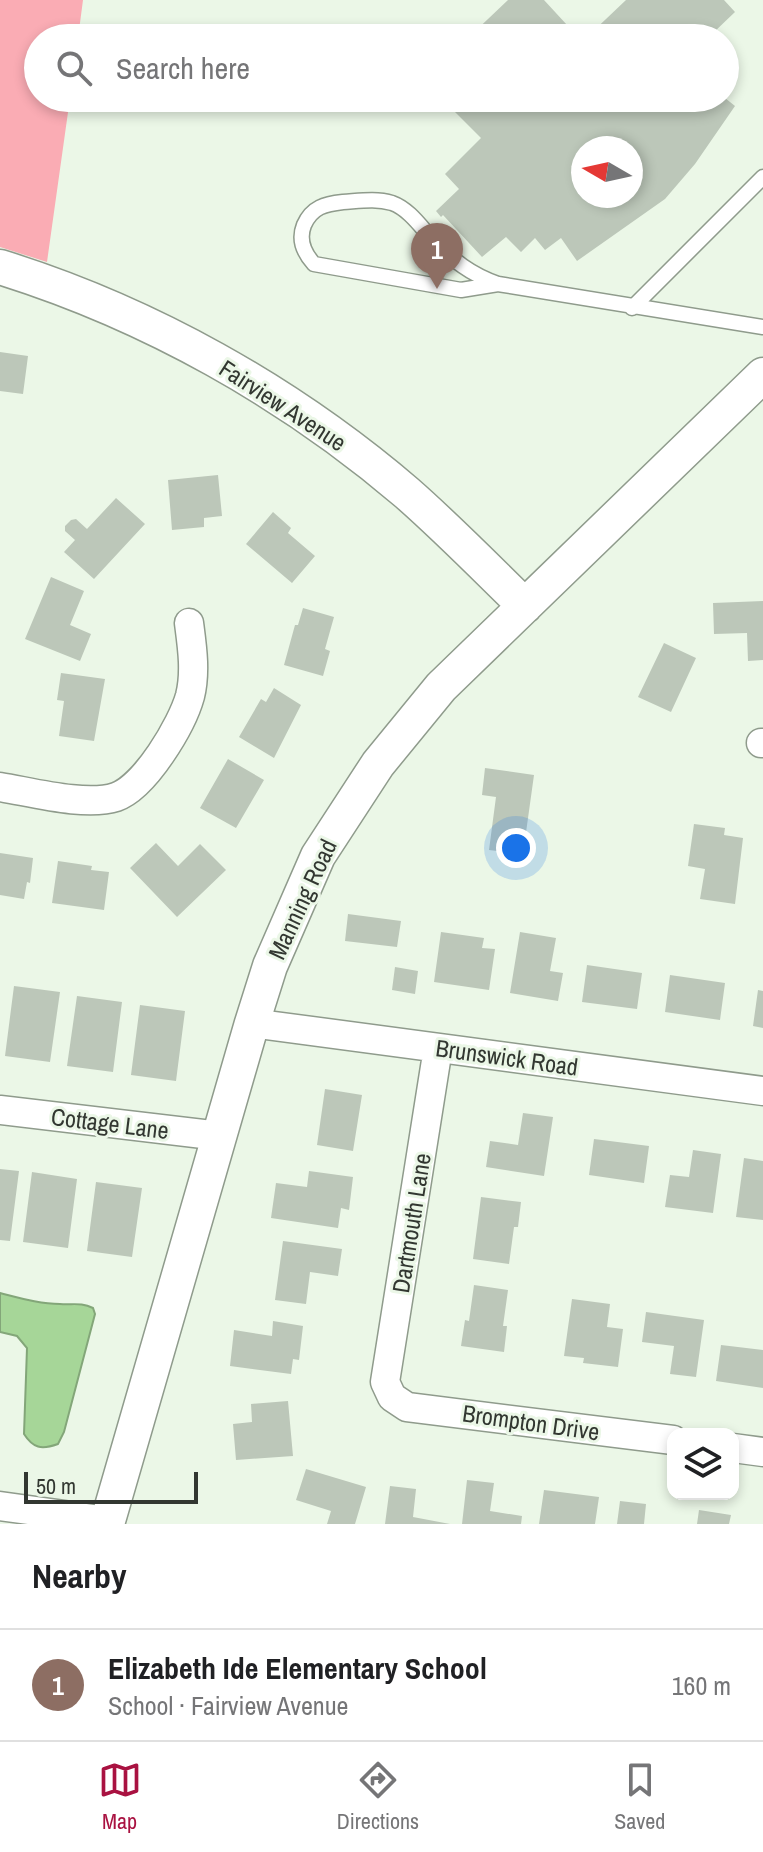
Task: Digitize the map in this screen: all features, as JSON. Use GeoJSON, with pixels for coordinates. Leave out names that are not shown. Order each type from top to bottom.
{"type":"FeatureCollection","features":[{"type":"Feature","properties":{"kind":"street","name":"Fairview Avenue"},"geometry":{"type":"LineString","coordinates":[[0,267],[104,305],[229,367],[292,407],[405,491],[525,606]]}},
{"type":"Feature","properties":{"kind":"street","name":"Manning Road"},"geometry":{"type":"LineString","coordinates":[[108,1523],[252,1023],[270,966],[318,856],[378,764],[441,687],[763,375]]}},
{"type":"Feature","properties":{"kind":"street"},"geometry":{"type":"LineString","coordinates":[[0,787],[90,800],[114,798],[135,788],[154,765],[190,696],[193,660],[189,623]]}},
{"type":"Feature","properties":{"kind":"street","name":"Brunswick Road"},"geometry":{"type":"LineString","coordinates":[[252,1023],[763,1091]]}},
{"type":"Feature","properties":{"kind":"street","name":"Dartmouth Lane"},"geometry":{"type":"LineString","coordinates":[[392,1397],[385,1382],[438,1048]]}},
{"type":"Feature","properties":{"kind":"street","name":"Cottage Lane"},"geometry":{"type":"LineString","coordinates":[[0,1110],[220,1136]]}},
{"type":"Feature","properties":{"kind":"street","name":"Brompton Drive"},"geometry":{"type":"LineString","coordinates":[[392,1397],[407,1407],[667,1439]]}},
{"type":"Feature","properties":{"kind":"street"},"geometry":{"type":"LineString","coordinates":[[739,1449],[763,1452]]}},
{"type":"Feature","properties":{"kind":"street"},"geometry":{"type":"LineString","coordinates":[[0,1506],[108,1523]]}},
{"type":"Feature","properties":{"kind":"lane"},"geometry":{"type":"LineString","coordinates":[[632,308],[763,177]]}},
{"type":"Feature","properties":{"kind":"lane"},"geometry":{"type":"LineString","coordinates":[[498,284],[461,290],[314,264],[305,254],[301,241],[303,227],[313,212],[324,204],[376,200],[394,204],[409,214],[473,275],[498,284],[763,327]]}},
{"type":"Feature","properties":{"kind":"shaded area"},"geometry":{"type":"Polygon","coordinates":[[[0,0],[83,0],[80,24],[24,24],[24,112],[68,112],[47,262],[0,247],[0,0]]]}},
{"type":"Feature","properties":{"kind":"shaded area"},"geometry":{"type":"Polygon","coordinates":[[[0,1293],[38,1302],[81,1304],[93,1308],[95,1314],[64,1432],[58,1444],[38,1446],[24,1434],[27,1348],[17,1336],[0,1332],[0,1293]]]}},
{"type":"Feature","properties":{"kind":"building"},"geometry":{"type":"Polygon","coordinates":[[[508,0],[544,0],[566,24],[483,24],[508,0]]]}},
{"type":"Feature","properties":{"kind":"building"},"geometry":{"type":"Polygon","coordinates":[[[626,0],[724,0],[735,12],[722,24],[601,24],[626,0]]]}},
{"type":"Feature","properties":{"kind":"building"},"geometry":{"type":"Polygon","coordinates":[[[455,112],[731,112],[695,164],[665,199],[577,261],[561,238],[545,250],[535,238],[521,252],[506,237],[482,257],[436,211],[459,189],[445,174],[481,138],[455,112]]]}},
{"type":"Feature","properties":{"kind":"building"},"geometry":{"type":"Polygon","coordinates":[[[0,352],[28,356],[23,394],[0,391],[0,352]]]}},
{"type":"Feature","properties":{"kind":"building"},"geometry":{"type":"Polygon","coordinates":[[[218,475],[222,516],[204,518],[204,527],[172,530],[168,480],[218,475]]]}},
{"type":"Feature","properties":{"kind":"building"},"geometry":{"type":"Polygon","coordinates":[[[116,498],[145,524],[94,579],[64,552],[75,540],[65,531],[65,526],[76,519],[87,529],[116,498]]]}},
{"type":"Feature","properties":{"kind":"building"},"geometry":{"type":"Polygon","coordinates":[[[273,512],[291,528],[288,533],[315,556],[292,583],[246,544],[273,512]]]}},
{"type":"Feature","properties":{"kind":"building"},"geometry":{"type":"Polygon","coordinates":[[[51,577],[84,591],[70,625],[91,634],[80,661],[25,639],[51,577]]]}},
{"type":"Feature","properties":{"kind":"building"},"geometry":{"type":"Polygon","coordinates":[[[763,601],[763,660],[748,661],[747,633],[714,634],[713,603],[763,601]]]}},
{"type":"Feature","properties":{"kind":"building"},"geometry":{"type":"Polygon","coordinates":[[[303,608],[334,617],[325,649],[330,651],[323,676],[284,665],[303,608]]]}},
{"type":"Feature","properties":{"kind":"building"},"geometry":{"type":"Polygon","coordinates":[[[664,643],[696,658],[671,712],[638,697],[664,643]]]}},
{"type":"Feature","properties":{"kind":"building"},"geometry":{"type":"Polygon","coordinates":[[[61,673],[105,679],[94,741],[59,736],[64,701],[57,700],[61,673]]]}},
{"type":"Feature","properties":{"kind":"building"},"geometry":{"type":"Polygon","coordinates":[[[274,688],[301,705],[274,758],[239,737],[261,699],[266,702],[274,688]]]}},
{"type":"Feature","properties":{"kind":"building"},"geometry":{"type":"Polygon","coordinates":[[[228,759],[264,780],[236,828],[200,808],[228,759]]]}},
{"type":"Feature","properties":{"kind":"building"},"geometry":{"type":"Polygon","coordinates":[[[485,768],[534,775],[523,854],[489,850],[496,797],[482,795],[485,768]]]}},
{"type":"Feature","properties":{"kind":"building"},"geometry":{"type":"Polygon","coordinates":[[[694,824],[725,828],[724,835],[743,838],[735,904],[700,899],[705,869],[688,866],[694,824]]]}},
{"type":"Feature","properties":{"kind":"building"},"geometry":{"type":"Polygon","coordinates":[[[156,843],[178,866],[200,844],[226,870],[177,917],[130,868],[156,843]]]}},
{"type":"Feature","properties":{"kind":"building"},"geometry":{"type":"Polygon","coordinates":[[[0,853],[33,858],[30,883],[27,882],[24,899],[0,895],[0,853]]]}},
{"type":"Feature","properties":{"kind":"building"},"geometry":{"type":"Polygon","coordinates":[[[58,861],[109,872],[104,910],[52,903],[58,861]]]}},
{"type":"Feature","properties":{"kind":"building"},"geometry":{"type":"Polygon","coordinates":[[[348,914],[401,921],[397,947],[345,941],[348,914]]]}},
{"type":"Feature","properties":{"kind":"building"},"geometry":{"type":"Polygon","coordinates":[[[441,932],[484,938],[482,948],[495,949],[489,990],[434,982],[441,932]]]}},
{"type":"Feature","properties":{"kind":"building"},"geometry":{"type":"Polygon","coordinates":[[[520,932],[556,938],[550,971],[563,973],[558,1001],[510,993],[520,932]]]}},
{"type":"Feature","properties":{"kind":"building"},"geometry":{"type":"Polygon","coordinates":[[[587,965],[642,973],[637,1009],[582,1002],[587,965]]]}},
{"type":"Feature","properties":{"kind":"building"},"geometry":{"type":"Polygon","coordinates":[[[395,967],[418,971],[415,994],[392,990],[395,967]]]}},
{"type":"Feature","properties":{"kind":"building"},"geometry":{"type":"Polygon","coordinates":[[[670,975],[725,983],[720,1020],[665,1012],[670,975]]]}},
{"type":"Feature","properties":{"kind":"building"},"geometry":{"type":"Polygon","coordinates":[[[14,986],[60,992],[50,1062],[5,1056],[14,986]]]}},
{"type":"Feature","properties":{"kind":"building"},"geometry":{"type":"Polygon","coordinates":[[[758,990],[763,991],[763,1028],[753,1026],[758,990]]]}},
{"type":"Feature","properties":{"kind":"building"},"geometry":{"type":"Polygon","coordinates":[[[77,996],[122,1002],[113,1072],[67,1066],[77,996]]]}},
{"type":"Feature","properties":{"kind":"building"},"geometry":{"type":"Polygon","coordinates":[[[140,1005],[185,1011],[176,1081],[131,1075],[140,1005]]]}},
{"type":"Feature","properties":{"kind":"building"},"geometry":{"type":"Polygon","coordinates":[[[325,1089],[362,1095],[353,1151],[317,1145],[325,1089]]]}},
{"type":"Feature","properties":{"kind":"building"},"geometry":{"type":"Polygon","coordinates":[[[523,1113],[553,1117],[544,1176],[486,1167],[490,1141],[518,1145],[523,1113]]]}},
{"type":"Feature","properties":{"kind":"building"},"geometry":{"type":"Polygon","coordinates":[[[594,1139],[649,1146],[644,1183],[589,1175],[594,1139]]]}},
{"type":"Feature","properties":{"kind":"building"},"geometry":{"type":"Polygon","coordinates":[[[693,1150],[721,1154],[713,1213],[665,1207],[670,1175],[689,1177],[693,1150]]]}},
{"type":"Feature","properties":{"kind":"building"},"geometry":{"type":"Polygon","coordinates":[[[744,1158],[763,1161],[763,1220],[736,1217],[744,1158]]]}},
{"type":"Feature","properties":{"kind":"building"},"geometry":{"type":"Polygon","coordinates":[[[0,1169],[19,1171],[10,1241],[0,1240],[0,1169]]]}},
{"type":"Feature","properties":{"kind":"building"},"geometry":{"type":"Polygon","coordinates":[[[309,1171],[353,1177],[349,1210],[341,1208],[338,1228],[271,1218],[276,1183],[307,1187],[309,1171]]]}},
{"type":"Feature","properties":{"kind":"building"},"geometry":{"type":"Polygon","coordinates":[[[32,1172],[77,1179],[68,1248],[23,1242],[32,1172]]]}},
{"type":"Feature","properties":{"kind":"building"},"geometry":{"type":"Polygon","coordinates":[[[96,1182],[142,1188],[132,1257],[87,1251],[96,1182]]]}},
{"type":"Feature","properties":{"kind":"building"},"geometry":{"type":"Polygon","coordinates":[[[481,1197],[521,1202],[509,1264],[473,1259],[481,1197]]]}},
{"type":"Feature","properties":{"kind":"building"},"geometry":{"type":"Polygon","coordinates":[[[283,1241],[342,1249],[338,1276],[310,1272],[306,1304],[275,1300],[283,1241]]]}},
{"type":"Feature","properties":{"kind":"building"},"geometry":{"type":"Polygon","coordinates":[[[474,1285],[508,1290],[503,1326],[507,1326],[504,1352],[461,1346],[465,1320],[469,1321],[474,1285]]]}},
{"type":"Feature","properties":{"kind":"building"},"geometry":{"type":"Polygon","coordinates":[[[572,1299],[610,1304],[607,1327],[623,1329],[618,1367],[583,1363],[584,1358],[564,1356],[572,1299]]]}},
{"type":"Feature","properties":{"kind":"building"},"geometry":{"type":"Polygon","coordinates":[[[646,1312],[704,1320],[696,1377],[670,1374],[674,1346],[642,1342],[646,1312]]]}},
{"type":"Feature","properties":{"kind":"building"},"geometry":{"type":"Polygon","coordinates":[[[273,1321],[303,1326],[299,1360],[293,1359],[291,1374],[230,1366],[234,1330],[272,1336],[273,1321]]]}},
{"type":"Feature","properties":{"kind":"building"},"geometry":{"type":"Polygon","coordinates":[[[721,1345],[763,1350],[763,1388],[716,1381],[721,1345]]]}},
{"type":"Feature","properties":{"kind":"building"},"geometry":{"type":"Polygon","coordinates":[[[288,1401],[293,1456],[236,1460],[233,1424],[252,1422],[251,1404],[288,1401]]]}},
{"type":"Feature","properties":{"kind":"building"},"geometry":{"type":"Polygon","coordinates":[[[306,1469],[366,1487],[355,1524],[327,1524],[331,1511],[296,1500],[306,1469]]]}},
{"type":"Feature","properties":{"kind":"building"},"geometry":{"type":"Polygon","coordinates":[[[467,1480],[494,1483],[490,1511],[522,1516],[521,1524],[462,1524],[467,1480]]]}},
{"type":"Feature","properties":{"kind":"building"},"geometry":{"type":"Polygon","coordinates":[[[390,1486],[416,1489],[413,1517],[450,1524],[385,1524],[390,1486]]]}},
{"type":"Feature","properties":{"kind":"building"},"geometry":{"type":"Polygon","coordinates":[[[544,1490],[599,1497],[595,1524],[539,1524],[544,1490]]]}},
{"type":"Feature","properties":{"kind":"building"},"geometry":{"type":"Polygon","coordinates":[[[620,1501],[646,1504],[644,1524],[617,1524],[620,1501]]]}},
{"type":"Feature","properties":{"kind":"building"},"geometry":{"type":"Polygon","coordinates":[[[699,1510],[731,1515],[729,1524],[697,1524],[699,1510]]]}},
{"type":"Feature","properties":{"kind":"place","name":"Elizabeth Ide Elementary School"},"geometry":{"type":"Point","coordinates":[437,289]}}]}
